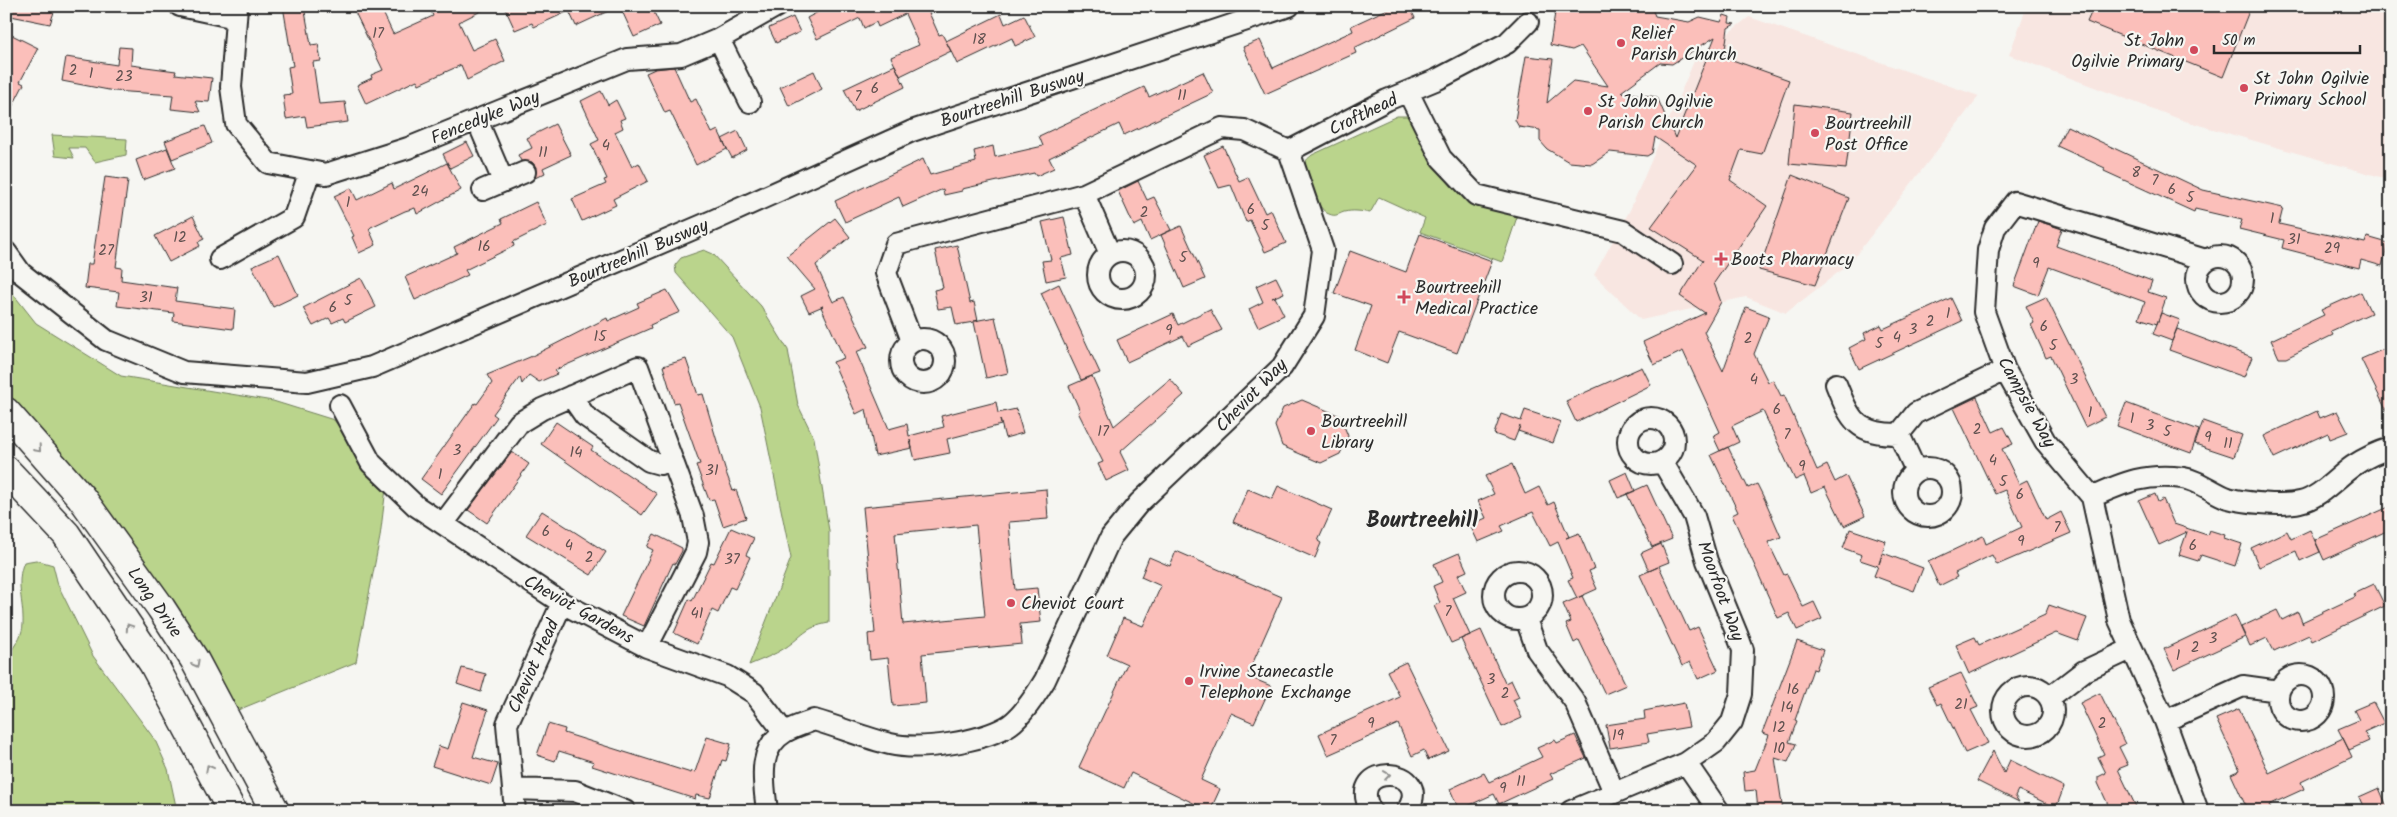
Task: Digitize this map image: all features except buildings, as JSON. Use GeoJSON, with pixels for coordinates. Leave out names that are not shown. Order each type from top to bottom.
{"type":"FeatureCollection","features":[{"type":"Feature","properties":{"kind":"main road","name":"Long Drive"},"geometry":{"type":"LineString","coordinates":[[6,412],[81,497],[161,608],[194,659],[276,811]]}},
{"type":"Feature","properties":{"kind":"main road","name":"Long Drive"},"geometry":{"type":"LineString","coordinates":[[6,470],[66,534],[153,663],[232,811]]}},
{"type":"Feature","properties":{"kind":"street"},"geometry":{"type":"LineString","coordinates":[[180,6],[237,12]]}},
{"type":"Feature","properties":{"kind":"street","name":"Fencedyke Way"},"geometry":{"type":"LineString","coordinates":[[237,12],[231,87],[236,124],[268,162],[326,174],[408,148],[627,59],[680,55],[719,39],[776,6]]}},
{"type":"Feature","properties":{"kind":"street","name":"Bourtreehill Busway"},"geometry":{"type":"LineString","coordinates":[[6,252],[21,273],[106,340],[184,372],[307,382],[372,367],[712,221],[912,131],[1289,6]]}},
{"type":"Feature","properties":{"kind":"street","name":"Crofthead"},"geometry":{"type":"LineString","coordinates":[[1289,152],[1386,100],[1438,79],[1507,43],[1528,22]]}},
{"type":"Feature","properties":{"kind":"street"},"geometry":{"type":"LineString","coordinates":[[719,39],[750,102]]}},
{"type":"Feature","properties":{"kind":"street"},"geometry":{"type":"LineString","coordinates":[[1408,92],[1441,158],[1476,195],[1623,231],[1672,264]]}},
{"type":"Feature","properties":{"kind":"street"},"geometry":{"type":"LineString","coordinates":[[477,120],[504,182]]}},
{"type":"Feature","properties":{"kind":"street"},"geometry":{"type":"LineString","coordinates":[[912,342],[886,273],[896,244],[1084,194],[1222,128],[1244,130],[1289,152]]}},
{"type":"Feature","properties":{"kind":"street","name":"Cheviot Way"},"geometry":{"type":"LineString","coordinates":[[767,811],[763,774],[764,756],[776,739],[784,732],[814,720],[892,744],[942,744],[975,740],[1008,727],[1031,702],[1045,680],[1111,537],[1139,502],[1282,367],[1314,316],[1323,250],[1289,152]]}},
{"type":"Feature","properties":{"kind":"street"},"geometry":{"type":"LineString","coordinates":[[220,259],[294,217],[310,171]]}},
{"type":"Feature","properties":{"kind":"street"},"geometry":{"type":"LineString","coordinates":[[483,190],[525,172]]}},
{"type":"Feature","properties":{"kind":"street"},"geometry":{"type":"LineString","coordinates":[[1084,194],[1110,254]]}},
{"type":"Feature","properties":{"kind":"street","name":"Campsie Way"},"geometry":{"type":"LineString","coordinates":[[2198,811],[2166,721],[2119,620],[2092,497],[2045,441],[2005,370],[1984,312],[1988,250],[1995,228],[2015,202],[2206,260]]}},
{"type":"Feature","properties":{"kind":"street","name":"Cheviot Gardens"},"geometry":{"type":"LineString","coordinates":[[340,406],[371,463],[416,506],[442,524],[562,603],[647,647],[696,552],[698,542],[693,516],[638,367],[571,396],[519,423],[442,524]]}},
{"type":"Feature","properties":{"kind":"street"},"geometry":{"type":"LineString","coordinates":[[1899,434],[1916,413],[2005,370]]}},
{"type":"Feature","properties":{"kind":"street"},"geometry":{"type":"LineString","coordinates":[[1836,384],[1846,408],[1860,427],[1879,434],[1899,434]]}},
{"type":"Feature","properties":{"kind":"street"},"geometry":{"type":"LineString","coordinates":[[571,396],[578,409],[585,416],[649,461],[660,464],[673,461]]}},
{"type":"Feature","properties":{"kind":"street"},"geometry":{"type":"LineString","coordinates":[[1899,434],[1916,471]]}},
{"type":"Feature","properties":{"kind":"street"},"geometry":{"type":"LineString","coordinates":[[2092,497],[2125,481],[2150,476],[2185,478],[2229,498],[2262,502],[2301,502],[2315,496],[2352,466],[2373,454],[2391,448]]}},
{"type":"Feature","properties":{"kind":"street","name":"Moorfoot Way"},"geometry":{"type":"LineString","coordinates":[[1571,811],[1686,763],[1716,742],[1732,722],[1741,694],[1743,650],[1707,561],[1694,516],[1662,461]]}},
{"type":"Feature","properties":{"kind":"street","name":"Cheviot Head"},"geometry":{"type":"LineString","coordinates":[[515,811],[507,724],[562,603]]}},
{"type":"Feature","properties":{"kind":"street"},"geometry":{"type":"LineString","coordinates":[[1526,618],[1537,650],[1575,702],[1614,792]]}},
{"type":"Feature","properties":{"kind":"street"},"geometry":{"type":"LineString","coordinates":[[647,647],[727,676],[754,693],[784,732]]}},
{"type":"Feature","properties":{"kind":"street"},"geometry":{"type":"LineString","coordinates":[[2049,698],[2084,671],[2131,649]]}},
{"type":"Feature","properties":{"kind":"street"},"geometry":{"type":"LineString","coordinates":[[2166,721],[2243,686],[2279,692]]}},
{"type":"Feature","properties":{"kind":"street"},"geometry":{"type":"LineString","coordinates":[[1686,763],[1719,811]]}},
{"type":"Feature","properties":{"kind":"street"},"geometry":{"type":"LineString","coordinates":[[1371,811],[1366,801],[1369,785],[1374,779],[1390,774],[1402,777],[1412,790],[1411,805],[1407,811]]}},
{"type":"Feature","properties":{"kind":"street"},"geometry":{"type":"LineString","coordinates":[[513,790],[575,791],[626,811]]}},
{"type":"Feature","properties":{"kind":"shaded area","name":"St John Ogilvie Primary School"},"geometry":{"type":"Polygon","coordinates":[[[2027,6],[2391,6],[2391,180],[2185,121],[2009,55],[2027,6]]]}},
{"type":"Feature","properties":{"kind":"shaded area"},"geometry":{"type":"Polygon","coordinates":[[[1749,17],[1979,96],[1849,264],[1786,313],[1746,297],[1641,320],[1594,275],[1630,210],[1695,59],[1749,17]]]}},
{"type":"Feature","properties":{"kind":"green space"},"geometry":{"type":"Polygon","coordinates":[[[1397,116],[1409,116],[1414,120],[1431,159],[1451,186],[1469,198],[1518,214],[1502,262],[1420,232],[1425,218],[1379,197],[1370,213],[1351,211],[1333,215],[1320,206],[1306,176],[1305,164],[1307,160],[1312,155],[1397,116]]]}},
{"type":"Feature","properties":{"kind":"green space"},"geometry":{"type":"Polygon","coordinates":[[[52,135],[127,139],[126,155],[95,162],[85,148],[69,148],[74,158],[55,156],[52,135]]]}},
{"type":"Feature","properties":{"kind":"green space"},"geometry":{"type":"Polygon","coordinates":[[[704,250],[713,254],[761,306],[788,350],[798,405],[814,438],[829,531],[829,623],[809,630],[781,651],[749,665],[791,558],[760,407],[732,337],[676,273],[675,265],[681,258],[704,250]]]}},
{"type":"Feature","properties":{"kind":"green space"},"geometry":{"type":"Polygon","coordinates":[[[6,285],[36,323],[121,376],[273,401],[334,420],[386,488],[380,537],[356,662],[233,712],[6,404],[6,285]]]}},
{"type":"Feature","properties":{"kind":"green space"},"geometry":{"type":"Polygon","coordinates":[[[36,560],[53,565],[58,585],[93,656],[155,740],[168,769],[177,811],[6,811],[6,658],[17,642],[23,628],[20,585],[21,570],[24,562],[36,560]]]}},
{"type":"Feature","properties":{"kind":"place","name":"Relief Parish Church"},"geometry":{"type":"Point","coordinates":[1621,43]}},
{"type":"Feature","properties":{"kind":"place","name":"St John Ogilvie Primary"},"geometry":{"type":"Point","coordinates":[2194,50]}},
{"type":"Feature","properties":{"kind":"place","name":"St John Ogilvie Primary School"},"geometry":{"type":"Point","coordinates":[2244,88]}},
{"type":"Feature","properties":{"kind":"place","name":"St John Ogilvie Parish Church"},"geometry":{"type":"Point","coordinates":[1588,111]}},
{"type":"Feature","properties":{"kind":"place","name":"Bourtreehill Post Office"},"geometry":{"type":"Point","coordinates":[1815,133]}},
{"type":"Feature","properties":{"kind":"place","name":"Boots Pharmacy"},"geometry":{"type":"Point","coordinates":[1721,259]}},
{"type":"Feature","properties":{"kind":"place","name":"Bourtreehill Medical Practice"},"geometry":{"type":"Point","coordinates":[1404,297]}},
{"type":"Feature","properties":{"kind":"place","name":"Bourtreehill Library"},"geometry":{"type":"Point","coordinates":[1311,431]}},
{"type":"Feature","properties":{"kind":"place","name":"Cheviot Court"},"geometry":{"type":"Point","coordinates":[1011,603]}},
{"type":"Feature","properties":{"kind":"place","name":"Irvine Stanecastle Telephone Exchange"},"geometry":{"type":"Point","coordinates":[1189,681]}},
{"type":"Feature","properties":{"kind":"district","name":"Bourtreehill"},"geometry":{"type":"Point","coordinates":[1422,519]}}]}
